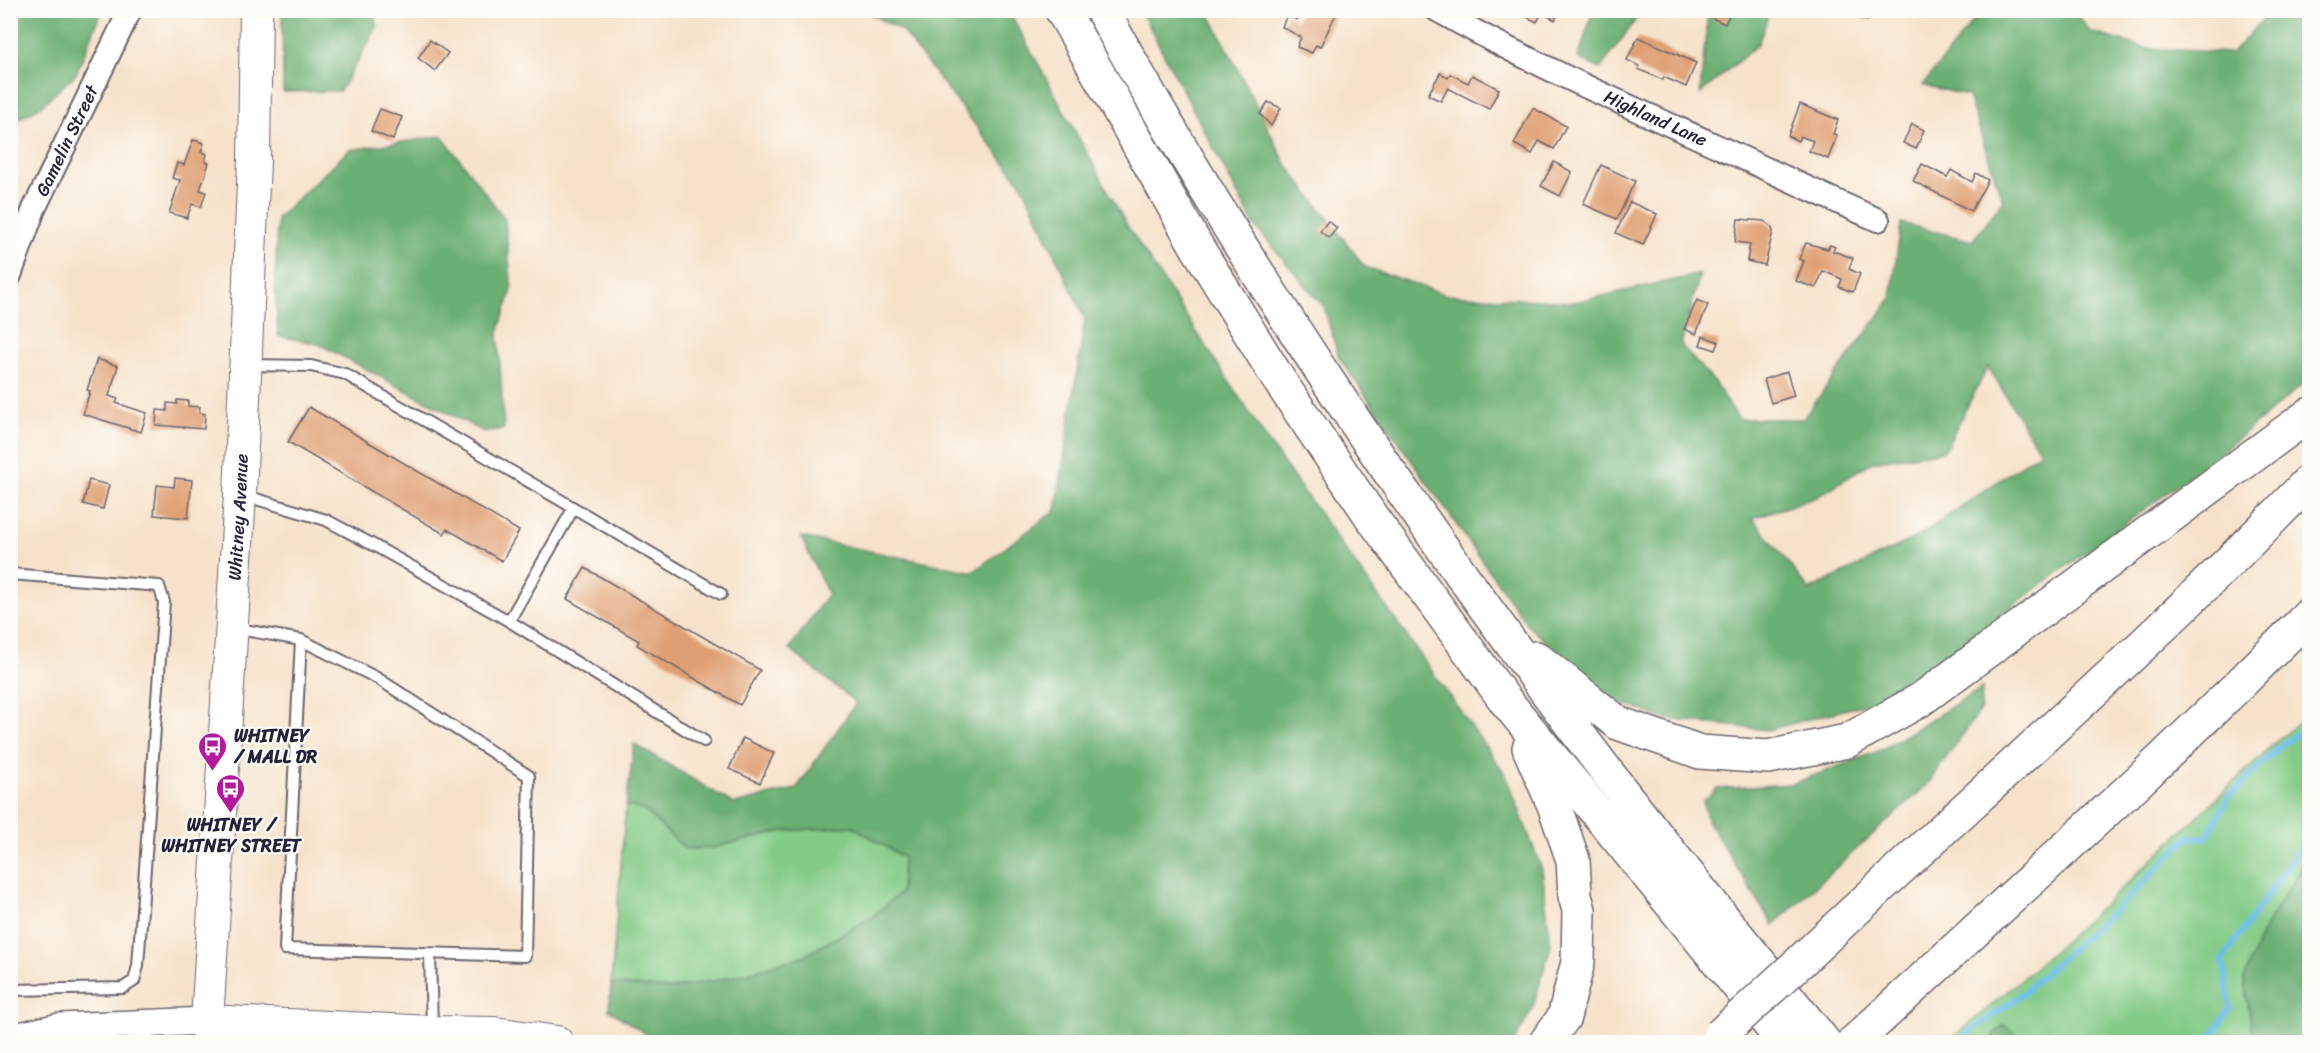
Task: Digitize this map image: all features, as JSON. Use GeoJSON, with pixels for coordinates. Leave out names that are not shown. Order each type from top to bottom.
{"type":"FeatureCollection","features":[{"type":"Feature","properties":{"kind":"highway"},"geometry":{"type":"LineString","coordinates":[[1062,10],[1179,218],[1279,380],[1385,537],[1513,710],[1784,1042]]}},
{"type":"Feature","properties":{"kind":"highway"},"geometry":{"type":"LineString","coordinates":[[1102,10],[1183,153],[1285,316],[1360,428],[1505,633],[1639,812],[1824,1042]]}},
{"type":"Feature","properties":{"kind":"highway"},"geometry":{"type":"LineString","coordinates":[[1505,633],[1618,723],[1700,752],[1768,757],[1847,741],[1920,700],[2310,414]]}},
{"type":"Feature","properties":{"kind":"highway"},"geometry":{"type":"LineString","coordinates":[[1715,1039],[2131,658],[2200,592],[2310,480]]}},
{"type":"Feature","properties":{"kind":"highway"},"geometry":{"type":"LineString","coordinates":[[1859,1038],[2142,778],[2310,614]]}},
{"type":"Feature","properties":{"kind":"highway"},"geometry":{"type":"LineString","coordinates":[[1513,710],[1554,805],[1573,860],[1575,896],[1579,910],[1578,962],[1564,1017],[1546,1042]]}},
{"type":"Feature","properties":{"kind":"main road","name":"Whitney Avenue"},"geometry":{"type":"LineString","coordinates":[[207,1032],[240,495],[254,160],[256,10]]}},
{"type":"Feature","properties":{"kind":"main road"},"geometry":{"type":"LineString","coordinates":[[207,1032],[432,1037]]}},
{"type":"Feature","properties":{"kind":"main road"},"geometry":{"type":"LineString","coordinates":[[362,1042],[494,1033],[557,1042]]}},
{"type":"Feature","properties":{"kind":"street","name":"Gamelin Street"},"geometry":{"type":"LineString","coordinates":[[10,275],[34,209],[130,10]]}},
{"type":"Feature","properties":{"kind":"street","name":"Highland Lane"},"geometry":{"type":"LineString","coordinates":[[1437,10],[1618,102],[1878,220]]}},
{"type":"Feature","properties":{"kind":"street"},"geometry":{"type":"LineString","coordinates":[[10,1038],[60,1027],[207,1032]]}},
{"type":"Feature","properties":{"kind":"lane"},"geometry":{"type":"LineString","coordinates":[[244,365],[311,366],[345,374],[721,594]]}},
{"type":"Feature","properties":{"kind":"lane"},"geometry":{"type":"LineString","coordinates":[[240,495],[326,520],[509,621],[704,741]]}},
{"type":"Feature","properties":{"kind":"lane"},"geometry":{"type":"LineString","coordinates":[[509,621],[573,509]]}},
{"type":"Feature","properties":{"kind":"lane"},"geometry":{"type":"LineString","coordinates":[[10,574],[159,586],[164,602],[138,966],[134,981],[123,988],[10,990]]}},
{"type":"Feature","properties":{"kind":"lane"},"geometry":{"type":"LineString","coordinates":[[231,627],[301,640],[376,678],[529,776],[525,956],[285,949],[301,640]]}},
{"type":"Feature","properties":{"kind":"lane"},"geometry":{"type":"LineString","coordinates":[[430,954],[432,1037]]}},
{"type":"Feature","properties":{"kind":"green space"},"geometry":{"type":"Polygon","coordinates":[[[11,10],[102,11],[76,74],[40,107],[11,123],[11,10]]]}},
{"type":"Feature","properties":{"kind":"green space"},"geometry":{"type":"Polygon","coordinates":[[[282,11],[372,11],[378,26],[340,91],[283,92],[282,11]]]}},
{"type":"Feature","properties":{"kind":"green space"},"geometry":{"type":"Polygon","coordinates":[[[865,11],[1009,11],[1128,227],[1269,443],[1506,775],[1542,870],[1551,946],[1532,1010],[1514,1042],[659,1042],[609,1010],[611,984],[670,989],[742,975],[806,955],[872,917],[901,892],[903,857],[852,826],[783,831],[712,848],[685,849],[645,811],[626,805],[634,744],[734,804],[796,789],[856,703],[789,649],[828,594],[801,537],[973,572],[1056,510],[1085,319],[1022,185],[902,31],[865,11]]]}},
{"type":"Feature","properties":{"kind":"green space"},"geometry":{"type":"Polygon","coordinates":[[[1141,11],[1208,11],[1286,164],[1365,267],[1447,295],[1575,302],[1700,274],[1681,345],[1714,382],[1739,419],[1803,419],[1891,299],[1901,223],[1972,241],[2003,201],[1968,96],[1923,85],[1981,11],[2075,11],[2090,32],[2147,48],[2232,53],[2271,11],[2309,11],[2309,379],[2212,460],[1885,699],[1768,730],[1665,719],[1608,698],[1528,626],[1339,358],[1324,307],[1254,225],[1141,11]],[[1988,367],[1944,451],[1872,462],[1817,497],[1753,518],[1809,590],[1917,537],[2040,452],[1988,367]]]}},
{"type":"Feature","properties":{"kind":"green space"},"geometry":{"type":"Polygon","coordinates":[[[1593,11],[1642,11],[1600,69],[1578,58],[1593,11]]]}},
{"type":"Feature","properties":{"kind":"green space"},"geometry":{"type":"Polygon","coordinates":[[[1708,11],[1770,11],[1758,44],[1700,94],[1708,11]]]}},
{"type":"Feature","properties":{"kind":"green space"},"geometry":{"type":"Polygon","coordinates":[[[442,136],[505,219],[512,290],[498,333],[504,429],[484,432],[319,344],[278,336],[275,288],[277,218],[349,150],[442,136]]]}},
{"type":"Feature","properties":{"kind":"green space"},"geometry":{"type":"Polygon","coordinates":[[[1982,688],[1981,709],[1927,785],[1773,925],[1707,820],[1703,801],[1717,789],[1792,784],[1881,750],[1982,688]]]}},
{"type":"Feature","properties":{"kind":"green space"},"geometry":{"type":"Polygon","coordinates":[[[2309,715],[2309,858],[2259,939],[2244,980],[2254,1042],[2025,1042],[2004,1025],[1993,1035],[1994,1042],[1947,1042],[2034,968],[2284,734],[2309,715]]]}},
{"type":"Feature","properties":{"kind":"green space"},"geometry":{"type":"Polygon","coordinates":[[[626,805],[645,811],[685,849],[712,848],[783,831],[853,826],[903,857],[901,893],[872,917],[806,955],[742,975],[670,989],[611,984],[626,805]]]}},
{"type":"Feature","properties":{"kind":"green space"},"geometry":{"type":"Polygon","coordinates":[[[2309,858],[2309,1042],[2254,1042],[2244,980],[2259,939],[2309,858]]]}},
{"type":"Feature","properties":{"kind":"green space"},"geometry":{"type":"Polygon","coordinates":[[[2004,1025],[2025,1042],[1994,1042],[1993,1035],[2004,1025]]]}},
{"type":"Feature","properties":{"kind":"building"},"geometry":{"type":"Polygon","coordinates":[[[1302,10],[1311,14],[1313,10],[1329,10],[1336,14],[1320,47],[1316,45],[1312,53],[1297,47],[1301,37],[1282,27],[1287,15],[1297,20],[1302,10]]]}},
{"type":"Feature","properties":{"kind":"building"},"geometry":{"type":"Polygon","coordinates":[[[1520,10],[1560,10],[1555,20],[1542,13],[1537,22],[1519,13],[1520,10]]]}},
{"type":"Feature","properties":{"kind":"building"},"geometry":{"type":"Polygon","coordinates":[[[1715,10],[1729,15],[1725,24],[1712,18],[1715,10]]]}},
{"type":"Feature","properties":{"kind":"building"},"geometry":{"type":"Polygon","coordinates":[[[1846,10],[1872,10],[1867,21],[1846,10]]]}},
{"type":"Feature","properties":{"kind":"building"},"geometry":{"type":"Polygon","coordinates":[[[1638,37],[1696,63],[1686,87],[1638,69],[1639,66],[1627,60],[1638,37]]]}},
{"type":"Feature","properties":{"kind":"building"},"geometry":{"type":"Polygon","coordinates":[[[430,40],[448,53],[435,71],[418,58],[430,40]]]}},
{"type":"Feature","properties":{"kind":"building"},"geometry":{"type":"Polygon","coordinates":[[[1440,73],[1448,78],[1450,74],[1468,83],[1472,75],[1499,89],[1489,109],[1448,88],[1441,101],[1428,95],[1440,73]]]}},
{"type":"Feature","properties":{"kind":"building"},"geometry":{"type":"Polygon","coordinates":[[[1268,102],[1281,108],[1271,126],[1260,114],[1268,102]]]}},
{"type":"Feature","properties":{"kind":"building"},"geometry":{"type":"Polygon","coordinates":[[[1800,104],[1838,120],[1833,134],[1837,135],[1828,159],[1809,151],[1813,141],[1800,136],[1798,141],[1788,136],[1800,104]]]}},
{"type":"Feature","properties":{"kind":"building"},"geometry":{"type":"Polygon","coordinates":[[[1533,108],[1566,126],[1554,149],[1539,141],[1532,154],[1514,144],[1533,108]]]}},
{"type":"Feature","properties":{"kind":"building"},"geometry":{"type":"Polygon","coordinates":[[[380,109],[402,117],[393,140],[371,131],[380,109]]]}},
{"type":"Feature","properties":{"kind":"building"},"geometry":{"type":"Polygon","coordinates":[[[1912,124],[1924,130],[1916,149],[1903,143],[1912,124]]]}},
{"type":"Feature","properties":{"kind":"building"},"geometry":{"type":"Polygon","coordinates":[[[193,140],[204,143],[201,152],[207,154],[205,161],[209,163],[200,190],[206,192],[201,207],[192,204],[187,218],[169,213],[180,180],[172,178],[177,163],[184,165],[193,140]]]}},
{"type":"Feature","properties":{"kind":"building"},"geometry":{"type":"Polygon","coordinates":[[[1554,162],[1572,172],[1560,196],[1541,186],[1554,162]]]}},
{"type":"Feature","properties":{"kind":"building"},"geometry":{"type":"Polygon","coordinates":[[[1922,164],[1947,177],[1951,170],[1972,182],[1976,173],[1988,180],[1971,211],[1913,181],[1922,164]]]}},
{"type":"Feature","properties":{"kind":"building"},"geometry":{"type":"Polygon","coordinates":[[[1601,165],[1635,181],[1617,219],[1583,204],[1601,165]]]}},
{"type":"Feature","properties":{"kind":"building"},"geometry":{"type":"Polygon","coordinates":[[[1630,202],[1657,214],[1643,245],[1616,233],[1630,202]]]}},
{"type":"Feature","properties":{"kind":"building"},"geometry":{"type":"Polygon","coordinates":[[[1738,219],[1764,221],[1771,226],[1773,231],[1765,265],[1747,261],[1750,244],[1735,242],[1738,219]]]}},
{"type":"Feature","properties":{"kind":"building"},"geometry":{"type":"Polygon","coordinates":[[[1328,221],[1337,228],[1329,238],[1320,231],[1328,221]]]}},
{"type":"Feature","properties":{"kind":"building"},"geometry":{"type":"Polygon","coordinates":[[[1806,243],[1828,249],[1830,245],[1835,247],[1833,251],[1853,258],[1849,269],[1860,274],[1853,292],[1839,287],[1842,279],[1823,271],[1816,288],[1796,281],[1804,261],[1799,259],[1806,243]]]}},
{"type":"Feature","properties":{"kind":"building"},"geometry":{"type":"Polygon","coordinates":[[[1697,300],[1708,305],[1696,334],[1684,329],[1697,300]]]}},
{"type":"Feature","properties":{"kind":"building"},"geometry":{"type":"Polygon","coordinates":[[[1703,336],[1719,342],[1716,350],[1700,345],[1703,336]]]}},
{"type":"Feature","properties":{"kind":"building"},"geometry":{"type":"Polygon","coordinates":[[[97,359],[118,366],[109,396],[118,399],[116,403],[147,413],[141,432],[83,414],[90,391],[87,390],[97,359]]]}},
{"type":"Feature","properties":{"kind":"building"},"geometry":{"type":"Polygon","coordinates":[[[1787,372],[1794,396],[1771,403],[1764,379],[1787,372]]]}},
{"type":"Feature","properties":{"kind":"building"},"geometry":{"type":"Polygon","coordinates":[[[177,400],[188,401],[188,406],[200,407],[199,413],[205,414],[204,429],[156,425],[157,410],[167,411],[167,403],[177,404],[177,400]]]}},
{"type":"Feature","properties":{"kind":"building"},"geometry":{"type":"Polygon","coordinates":[[[309,407],[519,531],[502,561],[447,529],[444,534],[288,442],[309,407]]]}},
{"type":"Feature","properties":{"kind":"building"},"geometry":{"type":"Polygon","coordinates":[[[175,478],[192,480],[188,518],[154,515],[157,485],[174,487],[175,478]]]}},
{"type":"Feature","properties":{"kind":"building"},"geometry":{"type":"Polygon","coordinates":[[[89,480],[109,485],[103,509],[83,504],[89,480]]]}},
{"type":"Feature","properties":{"kind":"building"},"geometry":{"type":"Polygon","coordinates":[[[585,568],[760,670],[740,705],[637,645],[639,641],[567,599],[585,568]]]}},
{"type":"Feature","properties":{"kind":"building"},"geometry":{"type":"Polygon","coordinates":[[[743,738],[774,753],[760,783],[729,769],[743,738]]]}},
{"type":"Feature","properties":{"kind":"waterway"},"geometry":{"type":"LineString","coordinates":[[1956,1042],[2021,995],[2123,903],[2188,837],[2206,838],[2228,798],[2281,745],[2310,725]]}},
{"type":"Feature","properties":{"kind":"waterway"},"geometry":{"type":"LineString","coordinates":[[2208,1042],[2230,1008],[2223,959],[2310,834]]}},
{"type":"Feature","properties":{"kind":"place","name":"WHITNEY / MALL DR"},"geometry":{"type":"Point","coordinates":[213,772]}},
{"type":"Feature","properties":{"kind":"place","name":"WHITNEY / WHITNEY STREET"},"geometry":{"type":"Point","coordinates":[231,814]}}]}
